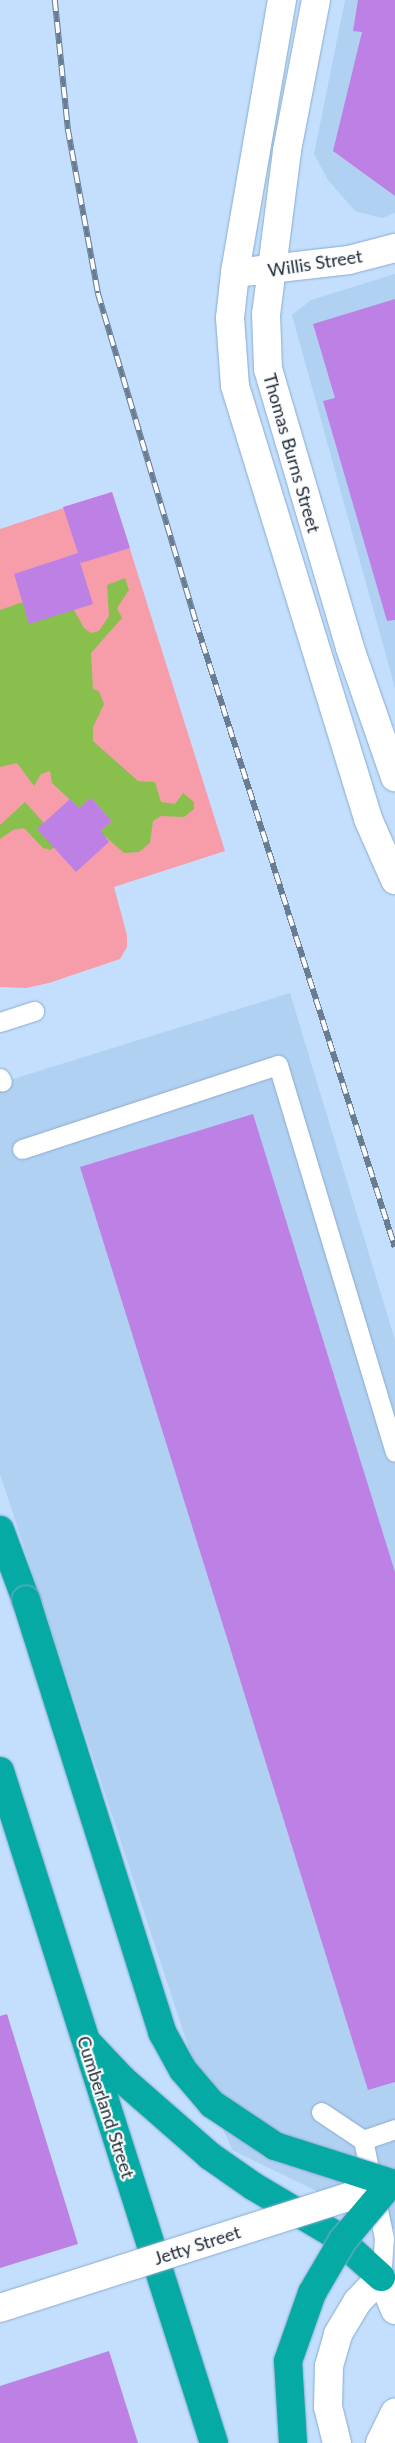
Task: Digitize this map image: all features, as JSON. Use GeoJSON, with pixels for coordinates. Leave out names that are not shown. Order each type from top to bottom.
{"type":"FeatureCollection","features":[{"type":"Feature","properties":{"kind":"highway"},"geometry":{"type":"LineString","coordinates":[[4,1544],[26,1600],[156,2014],[183,2070],[212,2104],[275,2146],[393,2182],[343,2240],[312,2294],[288,2361],[293,2443]]}},
{"type":"Feature","properties":{"kind":"highway","name":"Cumberland Street"},"geometry":{"type":"LineString","coordinates":[[0,1771],[214,2443]]}},
{"type":"Feature","properties":{"kind":"highway"},"geometry":{"type":"LineString","coordinates":[[84,2039],[122,2079],[210,2156],[253,2186],[332,2233],[380,2277]]}},
{"type":"Feature","properties":{"kind":"main road","name":"Thomas Burns Street"},"geometry":{"type":"LineString","coordinates":[[282,0],[235,273],[230,318],[235,386],[353,763]]}},
{"type":"Feature","properties":{"kind":"main road","name":"Thomas Burns Street"},"geometry":{"type":"LineString","coordinates":[[316,0],[287,151],[265,338],[274,394],[350,648],[395,777]]}},
{"type":"Feature","properties":{"kind":"main road","name":"Willis Street"},"geometry":{"type":"LineString","coordinates":[[235,273],[349,260],[395,248]]}},
{"type":"Feature","properties":{"kind":"main road"},"geometry":{"type":"LineString","coordinates":[[353,763],[395,836]]}},
{"type":"Feature","properties":{"kind":"main road"},"geometry":{"type":"LineString","coordinates":[[353,763],[368,819],[395,880]]}},
{"type":"Feature","properties":{"kind":"main road","name":"Jetty Street"},"geometry":{"type":"LineString","coordinates":[[0,2308],[393,2182]]}},
{"type":"Feature","properties":{"kind":"main road"},"geometry":{"type":"LineString","coordinates":[[337,2443],[328,2407],[329,2366],[338,2334],[357,2302],[380,2277],[395,2310]]}},
{"type":"Feature","properties":{"kind":"main road"},"geometry":{"type":"LineString","coordinates":[[380,2443],[395,2412]]}},
{"type":"Feature","properties":{"kind":"lane"},"geometry":{"type":"LineString","coordinates":[[0,1022],[34,1011]]}},
{"type":"Feature","properties":{"kind":"lane"},"geometry":{"type":"LineString","coordinates":[[22,1148],[278,1065],[395,1452]]}},
{"type":"Feature","properties":{"kind":"lane"},"geometry":{"type":"LineString","coordinates":[[321,2112],[363,2140],[384,2238],[380,2277]]}},
{"type":"Feature","properties":{"kind":"lane"},"geometry":{"type":"LineString","coordinates":[[363,2140],[395,2128]]}},
{"type":"Feature","properties":{"kind":"shaded area"},"geometry":{"type":"Polygon","coordinates":[[[345,0],[395,0],[395,213],[382,218],[355,211],[328,180],[314,154],[345,0]]]}},
{"type":"Feature","properties":{"kind":"shaded area"},"geometry":{"type":"Polygon","coordinates":[[[395,274],[395,688],[292,315],[311,300],[395,274]]]}},
{"type":"Feature","properties":{"kind":"shaded area"},"geometry":{"type":"Polygon","coordinates":[[[112,492],[225,851],[114,887],[127,935],[127,947],[120,959],[49,983],[26,988],[0,987],[0,529],[112,492]]]}},
{"type":"Feature","properties":{"kind":"shaded area"},"geometry":{"type":"Polygon","coordinates":[[[125,578],[129,590],[117,608],[122,618],[91,653],[93,689],[99,691],[104,704],[93,727],[93,741],[138,781],[155,782],[161,802],[175,804],[183,793],[194,802],[194,809],[184,817],[161,816],[153,821],[150,843],[139,852],[124,853],[100,832],[112,821],[91,798],[79,808],[52,783],[50,771],[41,774],[34,786],[17,763],[0,767],[0,610],[23,602],[74,610],[84,628],[91,633],[99,631],[109,616],[107,585],[125,578]]]}},
{"type":"Feature","properties":{"kind":"shaded area"},"geometry":{"type":"Polygon","coordinates":[[[25,802],[44,823],[54,847],[51,850],[43,848],[24,828],[13,830],[0,839],[0,825],[25,802]]]}},
{"type":"Feature","properties":{"kind":"shaded area"},"geometry":{"type":"Polygon","coordinates":[[[290,993],[395,1340],[395,2229],[232,2150],[189,2049],[0,1474],[0,1083],[290,993]]]}},
{"type":"Feature","properties":{"kind":"building"},"geometry":{"type":"Polygon","coordinates":[[[358,0],[395,0],[395,196],[333,151],[362,32],[353,31],[358,0]]]}},
{"type":"Feature","properties":{"kind":"building"},"geometry":{"type":"Polygon","coordinates":[[[395,299],[395,620],[387,621],[323,401],[335,398],[313,324],[395,299]]]}},
{"type":"Feature","properties":{"kind":"building"},"geometry":{"type":"Polygon","coordinates":[[[112,492],[130,548],[81,563],[79,559],[93,604],[29,624],[14,574],[78,553],[63,507],[112,492]]]}},
{"type":"Feature","properties":{"kind":"building"},"geometry":{"type":"Polygon","coordinates":[[[91,798],[112,821],[101,831],[109,842],[76,872],[37,829],[70,799],[79,808],[91,798]]]}},
{"type":"Feature","properties":{"kind":"building"},"geometry":{"type":"Polygon","coordinates":[[[253,1114],[395,1572],[395,2082],[368,2090],[80,1167],[253,1114]]]}},
{"type":"Feature","properties":{"kind":"building"},"geometry":{"type":"Polygon","coordinates":[[[7,2014],[78,2244],[0,2268],[0,2016],[7,2014]]]}},
{"type":"Feature","properties":{"kind":"building"},"geometry":{"type":"Polygon","coordinates":[[[109,2351],[138,2443],[0,2443],[0,2386],[109,2351]]]}},
{"type":"Feature","properties":{"kind":"railway"},"geometry":{"type":"LineString","coordinates":[[55,0],[68,129],[98,293],[196,622],[395,1247]]}}]}
